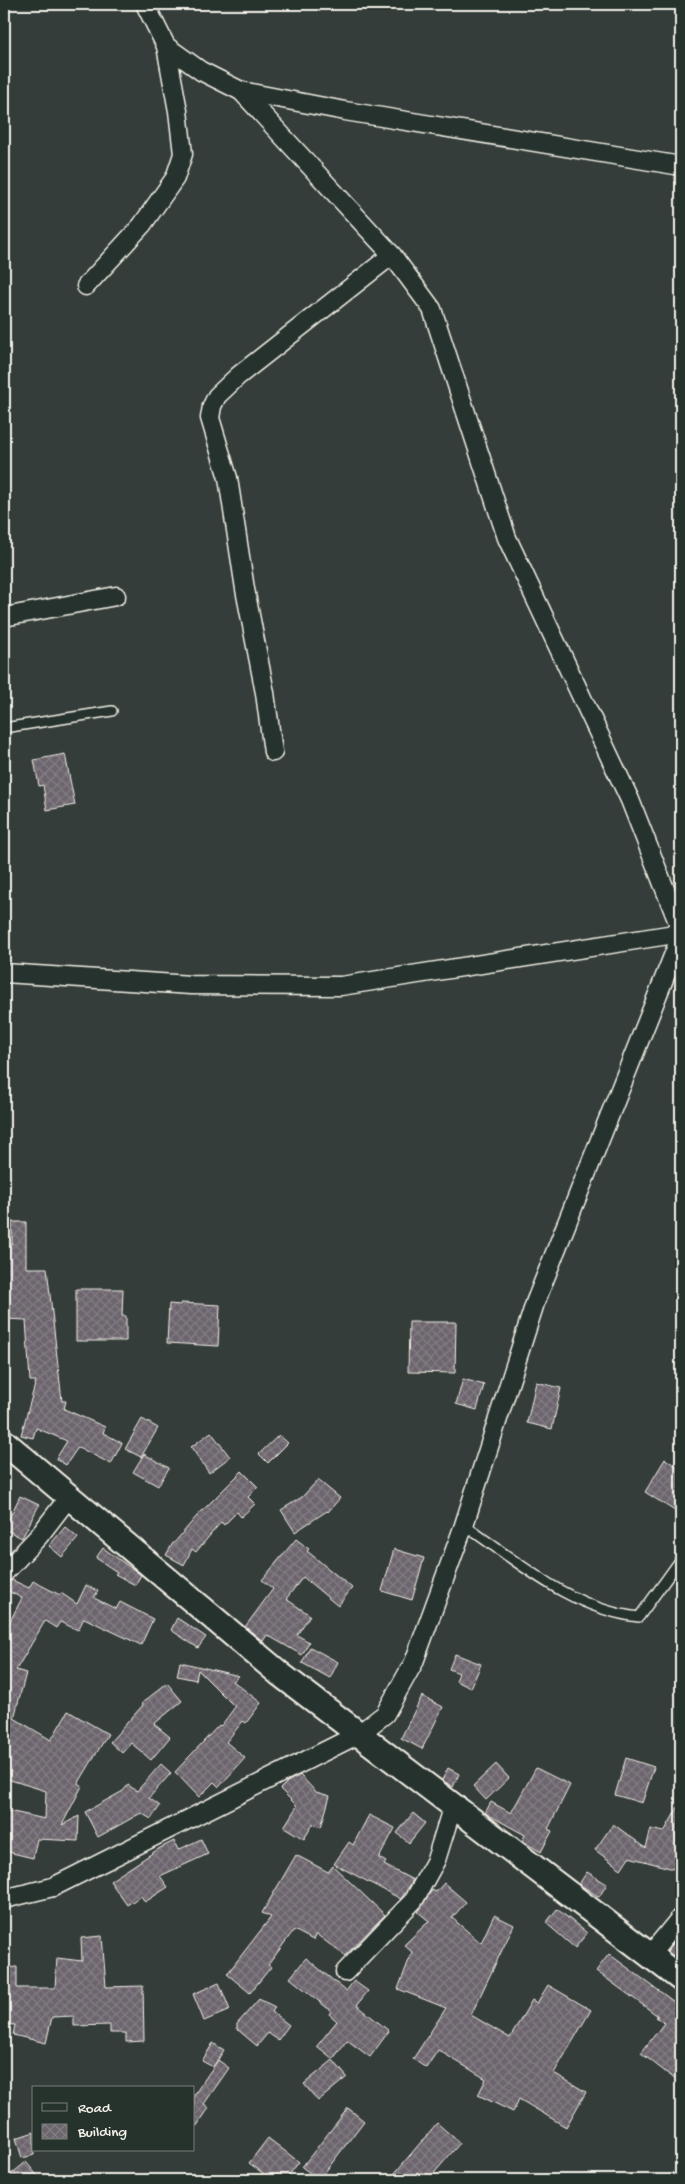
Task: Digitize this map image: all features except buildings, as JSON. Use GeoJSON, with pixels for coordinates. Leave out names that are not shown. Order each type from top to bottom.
{"type":"FeatureCollection","features":[{"type":"Feature","properties":{"kind":"street"},"geometry":{"type":"LineString","coordinates":[[86,286],[142,225],[175,178],[183,154],[178,110],[166,46],[146,4]]}},
{"type":"Feature","properties":{"kind":"street"},"geometry":{"type":"LineString","coordinates":[[166,46],[201,72],[241,91],[345,111],[681,166]]}},
{"type":"Feature","properties":{"kind":"street"},"geometry":{"type":"LineString","coordinates":[[4,1900],[54,1886],[359,1734],[385,1714],[414,1662],[464,1525],[536,1303],[681,933],[630,800],[507,538],[432,309],[392,255],[241,91]]}},
{"type":"Feature","properties":{"kind":"street"},"geometry":{"type":"LineString","coordinates":[[273,752],[265,693],[228,478],[210,418],[212,406],[217,396],[238,376],[392,255]]}},
{"type":"Feature","properties":{"kind":"street"},"geometry":{"type":"LineString","coordinates":[[4,617],[116,596]]}},
{"type":"Feature","properties":{"kind":"street"},"geometry":{"type":"LineString","coordinates":[[4,973],[191,985],[341,986],[681,933]]}},
{"type":"Feature","properties":{"kind":"street"},"geometry":{"type":"LineString","coordinates":[[4,1442],[280,1674],[681,1979]]}},
{"type":"Feature","properties":{"kind":"street"},"geometry":{"type":"LineString","coordinates":[[4,1573],[39,1536],[69,1497]]}},
{"type":"Feature","properties":{"kind":"street"},"geometry":{"type":"LineString","coordinates":[[345,1972],[414,1900],[436,1860],[453,1806]]}},
{"type":"Feature","properties":{"kind":"street"},"geometry":{"type":"LineString","coordinates":[[650,1955],[681,1917]]}},
{"type":"Feature","properties":{"kind":"lane"},"geometry":{"type":"LineString","coordinates":[[4,728],[112,710]]}},
{"type":"Feature","properties":{"kind":"lane"},"geometry":{"type":"LineString","coordinates":[[464,1525],[556,1588],[592,1606],[617,1615],[639,1617],[681,1559]]}}]}
